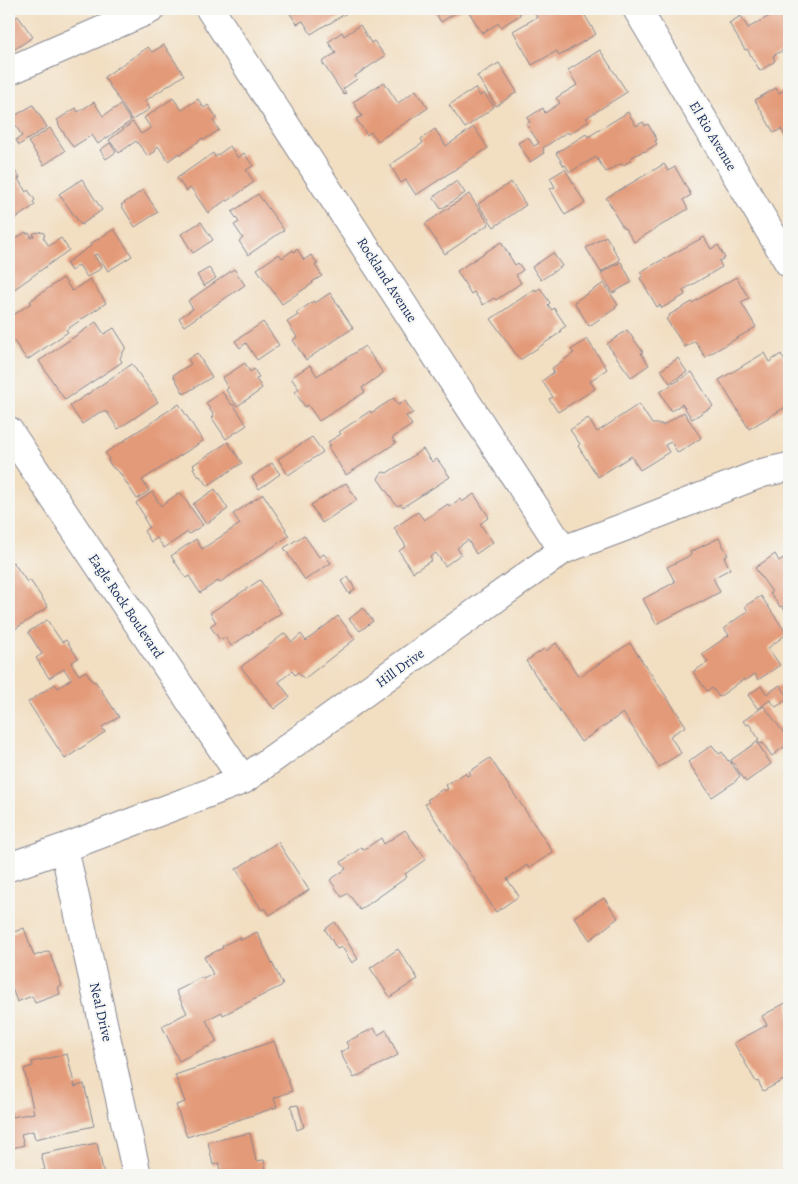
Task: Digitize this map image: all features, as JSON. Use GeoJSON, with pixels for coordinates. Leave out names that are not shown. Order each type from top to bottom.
{"type":"FeatureCollection","features":[{"type":"Feature","properties":{"kind":"street"},"geometry":{"type":"LineString","coordinates":[[9,71],[150,9]]}},
{"type":"Feature","properties":{"kind":"street","name":"Rockland Avenue"},"geometry":{"type":"LineString","coordinates":[[210,9],[563,550]]}},
{"type":"Feature","properties":{"kind":"street","name":"El Rio Avenue"},"geometry":{"type":"LineString","coordinates":[[637,9],[789,263]]}},
{"type":"Feature","properties":{"kind":"street","name":"Eagle Rock Boulevard"},"geometry":{"type":"LineString","coordinates":[[9,431],[243,780]]}},
{"type":"Feature","properties":{"kind":"street","name":"Hill Drive"},"geometry":{"type":"LineString","coordinates":[[9,868],[243,780],[563,550],[762,473],[789,467]]}},
{"type":"Feature","properties":{"kind":"street","name":"Neal Drive"},"geometry":{"type":"LineString","coordinates":[[64,848],[138,1175]]}},
{"type":"Feature","properties":{"kind":"building"},"geometry":{"type":"Polygon","coordinates":[[[287,9],[353,9],[311,34],[303,21],[297,24],[287,9]]]}},
{"type":"Feature","properties":{"kind":"building"},"geometry":{"type":"Polygon","coordinates":[[[433,9],[462,9],[441,22],[433,9]]]}},
{"type":"Feature","properties":{"kind":"building"},"geometry":{"type":"Polygon","coordinates":[[[467,9],[527,9],[501,27],[499,23],[482,33],[467,9]]]}},
{"type":"Feature","properties":{"kind":"building"},"geometry":{"type":"Polygon","coordinates":[[[539,9],[571,9],[573,11],[581,9],[596,34],[559,56],[557,51],[532,65],[513,31],[537,17],[534,12],[539,9]]]}},
{"type":"Feature","properties":{"kind":"building"},"geometry":{"type":"Polygon","coordinates":[[[782,9],[789,9],[789,56],[785,49],[773,56],[775,61],[760,71],[729,23],[741,16],[748,28],[782,9]]]}},
{"type":"Feature","properties":{"kind":"building"},"geometry":{"type":"Polygon","coordinates":[[[18,16],[33,37],[9,53],[9,23],[18,16]]]}},
{"type":"Feature","properties":{"kind":"building"},"geometry":{"type":"Polygon","coordinates":[[[360,25],[371,43],[374,41],[385,56],[355,76],[357,79],[343,89],[346,93],[344,95],[322,62],[336,53],[328,42],[342,32],[344,36],[360,25]]]}},
{"type":"Feature","properties":{"kind":"building"},"geometry":{"type":"Polygon","coordinates":[[[164,45],[184,75],[145,101],[150,109],[132,120],[104,77],[148,47],[152,52],[164,45]]]}},
{"type":"Feature","properties":{"kind":"building"},"geometry":{"type":"Polygon","coordinates":[[[600,50],[627,92],[586,118],[589,121],[569,134],[567,132],[543,148],[544,153],[530,162],[518,143],[528,137],[534,146],[539,143],[526,124],[530,122],[527,118],[543,108],[545,113],[560,103],[556,98],[577,85],[568,70],[600,50]]]}},
{"type":"Feature","properties":{"kind":"building"},"geometry":{"type":"Polygon","coordinates":[[[499,63],[517,92],[496,106],[477,76],[499,63]]]}},
{"type":"Feature","properties":{"kind":"building"},"geometry":{"type":"Polygon","coordinates":[[[384,82],[398,103],[416,90],[428,108],[378,141],[371,132],[367,135],[356,119],[362,116],[353,102],[384,82]]]}},
{"type":"Feature","properties":{"kind":"building"},"geometry":{"type":"Polygon","coordinates":[[[789,87],[788,141],[781,129],[774,133],[755,100],[776,88],[779,93],[789,87]]]}},
{"type":"Feature","properties":{"kind":"building"},"geometry":{"type":"Polygon","coordinates":[[[475,88],[480,96],[484,93],[494,107],[465,128],[449,105],[475,88]]]}},
{"type":"Feature","properties":{"kind":"building"},"geometry":{"type":"Polygon","coordinates":[[[173,98],[182,110],[198,99],[204,108],[208,105],[217,118],[213,121],[219,130],[168,161],[158,146],[155,149],[156,151],[148,156],[136,141],[119,153],[109,140],[133,122],[141,134],[151,128],[144,118],[173,98]]]}},
{"type":"Feature","properties":{"kind":"building"},"geometry":{"type":"Polygon","coordinates":[[[94,102],[103,116],[120,105],[131,121],[98,144],[92,135],[73,147],[57,120],[76,108],[78,112],[94,102]]]}},
{"type":"Feature","properties":{"kind":"building"},"geometry":{"type":"Polygon","coordinates":[[[33,105],[47,127],[19,145],[16,140],[22,136],[11,118],[33,105]]]}},
{"type":"Feature","properties":{"kind":"building"},"geometry":{"type":"Polygon","coordinates":[[[628,112],[636,126],[643,122],[645,126],[648,124],[657,140],[655,141],[657,144],[632,157],[624,165],[620,164],[606,172],[596,157],[570,172],[564,166],[556,153],[586,134],[588,137],[628,112]]]}},
{"type":"Feature","properties":{"kind":"building"},"geometry":{"type":"Polygon","coordinates":[[[474,127],[488,148],[416,195],[406,180],[401,183],[390,165],[423,143],[421,139],[435,129],[446,146],[474,127]]]}},
{"type":"Feature","properties":{"kind":"building"},"geometry":{"type":"Polygon","coordinates":[[[50,128],[65,151],[44,165],[28,142],[50,128]]]}},
{"type":"Feature","properties":{"kind":"building"},"geometry":{"type":"Polygon","coordinates":[[[110,143],[116,152],[106,159],[100,150],[110,143]]]}},
{"type":"Feature","properties":{"kind":"building"},"geometry":{"type":"Polygon","coordinates":[[[230,146],[238,158],[244,153],[253,166],[246,170],[254,182],[208,213],[191,188],[186,191],[177,178],[213,153],[215,157],[230,146]]]}},
{"type":"Feature","properties":{"kind":"building"},"geometry":{"type":"Polygon","coordinates":[[[664,164],[668,171],[675,167],[691,195],[683,200],[688,209],[634,242],[606,198],[664,164]]]}},
{"type":"Feature","properties":{"kind":"building"},"geometry":{"type":"Polygon","coordinates":[[[9,166],[12,167],[20,178],[18,179],[26,192],[28,190],[35,200],[33,202],[35,205],[9,223],[9,166]]]}},
{"type":"Feature","properties":{"kind":"building"},"geometry":{"type":"Polygon","coordinates":[[[565,169],[585,203],[565,215],[550,189],[555,187],[550,178],[565,169]]]}},
{"type":"Feature","properties":{"kind":"building"},"geometry":{"type":"Polygon","coordinates":[[[82,179],[102,210],[81,225],[59,194],[82,179]]]}},
{"type":"Feature","properties":{"kind":"building"},"geometry":{"type":"Polygon","coordinates":[[[457,181],[465,193],[441,209],[433,197],[457,181]]]}},
{"type":"Feature","properties":{"kind":"building"},"geometry":{"type":"Polygon","coordinates":[[[511,182],[526,205],[494,227],[478,204],[511,182]]]}},
{"type":"Feature","properties":{"kind":"building"},"geometry":{"type":"Polygon","coordinates":[[[143,190],[158,212],[135,227],[121,205],[143,190]]]}},
{"type":"Feature","properties":{"kind":"building"},"geometry":{"type":"Polygon","coordinates":[[[258,194],[284,230],[248,255],[239,241],[243,238],[234,225],[239,222],[232,212],[258,194]]]}},
{"type":"Feature","properties":{"kind":"building"},"geometry":{"type":"Polygon","coordinates":[[[469,194],[489,224],[445,254],[425,224],[469,194]]]}},
{"type":"Feature","properties":{"kind":"building"},"geometry":{"type":"Polygon","coordinates":[[[201,222],[213,240],[193,253],[181,234],[201,222]]]}},
{"type":"Feature","properties":{"kind":"building"},"geometry":{"type":"Polygon","coordinates":[[[114,229],[132,256],[108,271],[97,254],[94,255],[102,268],[87,277],[79,265],[71,271],[66,263],[91,246],[90,244],[114,229]]]}},
{"type":"Feature","properties":{"kind":"building"},"geometry":{"type":"Polygon","coordinates":[[[40,231],[41,233],[43,232],[45,236],[43,237],[49,246],[61,238],[69,250],[9,293],[9,243],[26,232],[31,236],[30,238],[34,236],[33,234],[40,231]]]}},
{"type":"Feature","properties":{"kind":"building"},"geometry":{"type":"Polygon","coordinates":[[[606,236],[620,260],[601,272],[586,248],[606,236]]]}},
{"type":"Feature","properties":{"kind":"building"},"geometry":{"type":"Polygon","coordinates":[[[704,237],[711,249],[718,245],[725,258],[719,261],[722,267],[683,290],[685,295],[662,308],[660,305],[657,307],[640,278],[643,276],[640,272],[704,237]]]}},
{"type":"Feature","properties":{"kind":"building"},"geometry":{"type":"Polygon","coordinates":[[[501,242],[515,265],[518,263],[523,270],[516,275],[521,283],[496,300],[494,298],[483,305],[474,292],[471,294],[457,271],[501,242]]]}},
{"type":"Feature","properties":{"kind":"building"},"geometry":{"type":"Polygon","coordinates":[[[297,249],[304,260],[311,255],[318,264],[315,265],[322,276],[282,304],[257,269],[279,254],[282,258],[297,249]]]}},
{"type":"Feature","properties":{"kind":"building"},"geometry":{"type":"Polygon","coordinates":[[[553,253],[562,266],[541,280],[532,267],[553,253]]]}},
{"type":"Feature","properties":{"kind":"building"},"geometry":{"type":"Polygon","coordinates":[[[621,262],[632,282],[613,293],[601,273],[621,262]]]}},
{"type":"Feature","properties":{"kind":"building"},"geometry":{"type":"Polygon","coordinates":[[[209,268],[216,278],[204,286],[197,275],[209,268]]]}},
{"type":"Feature","properties":{"kind":"building"},"geometry":{"type":"Polygon","coordinates":[[[234,269],[245,285],[184,326],[179,318],[193,309],[188,301],[234,269]]]}},
{"type":"Feature","properties":{"kind":"building"},"geometry":{"type":"Polygon","coordinates":[[[736,277],[749,298],[741,302],[756,327],[705,357],[695,341],[685,347],[666,319],[669,315],[736,277]]]}},
{"type":"Feature","properties":{"kind":"building"},"geometry":{"type":"Polygon","coordinates":[[[63,278],[72,291],[90,279],[106,303],[66,330],[68,332],[27,360],[9,334],[9,318],[63,278]]]}},
{"type":"Feature","properties":{"kind":"building"},"geometry":{"type":"Polygon","coordinates":[[[604,283],[618,305],[589,326],[574,302],[604,283]]]}},
{"type":"Feature","properties":{"kind":"building"},"geometry":{"type":"Polygon","coordinates":[[[540,288],[550,303],[548,305],[552,310],[554,308],[566,326],[560,330],[561,332],[520,360],[491,319],[535,289],[536,291],[540,288]]]}},
{"type":"Feature","properties":{"kind":"building"},"geometry":{"type":"Polygon","coordinates":[[[330,293],[353,328],[306,360],[293,340],[297,337],[287,322],[298,315],[296,313],[330,293]]]}},
{"type":"Feature","properties":{"kind":"building"},"geometry":{"type":"Polygon","coordinates":[[[96,322],[104,334],[114,328],[126,347],[120,358],[122,362],[65,400],[39,361],[96,322]]]}},
{"type":"Feature","properties":{"kind":"building"},"geometry":{"type":"Polygon","coordinates":[[[263,322],[279,345],[257,360],[246,343],[240,348],[235,341],[263,322]]]}},
{"type":"Feature","properties":{"kind":"building"},"geometry":{"type":"Polygon","coordinates":[[[627,330],[643,352],[641,353],[649,365],[631,377],[607,344],[627,330]]]}},
{"type":"Feature","properties":{"kind":"building"},"geometry":{"type":"Polygon","coordinates":[[[587,339],[607,369],[590,381],[595,389],[558,412],[549,399],[553,397],[542,381],[554,372],[552,368],[574,353],[571,350],[587,339]]]}},
{"type":"Feature","properties":{"kind":"building"},"geometry":{"type":"Polygon","coordinates":[[[365,346],[383,373],[362,388],[365,392],[319,421],[308,405],[305,407],[295,392],[299,389],[291,378],[310,365],[317,376],[365,346]]]}},
{"type":"Feature","properties":{"kind":"building"},"geometry":{"type":"Polygon","coordinates":[[[197,353],[212,377],[184,394],[173,375],[191,364],[188,359],[197,353]]]}},
{"type":"Feature","properties":{"kind":"building"},"geometry":{"type":"Polygon","coordinates":[[[764,353],[769,362],[781,354],[789,369],[789,387],[785,389],[789,396],[789,405],[749,429],[719,380],[764,353]]]}},
{"type":"Feature","properties":{"kind":"building"},"geometry":{"type":"Polygon","coordinates":[[[678,358],[687,372],[670,383],[661,370],[678,358]]]}},
{"type":"Feature","properties":{"kind":"building"},"geometry":{"type":"Polygon","coordinates":[[[245,363],[250,372],[254,369],[259,377],[256,379],[262,388],[237,406],[226,390],[228,388],[222,378],[245,363]]]}},
{"type":"Feature","properties":{"kind":"building"},"geometry":{"type":"Polygon","coordinates":[[[132,364],[158,402],[118,429],[107,412],[100,412],[82,424],[70,406],[132,364]]]}},
{"type":"Feature","properties":{"kind":"building"},"geometry":{"type":"Polygon","coordinates":[[[692,372],[713,406],[692,419],[682,404],[671,411],[660,392],[692,372]]]}},
{"type":"Feature","properties":{"kind":"building"},"geometry":{"type":"Polygon","coordinates":[[[222,392],[233,404],[247,425],[226,439],[212,418],[214,416],[206,403],[222,392]]]}},
{"type":"Feature","properties":{"kind":"building"},"geometry":{"type":"Polygon","coordinates":[[[394,398],[398,405],[405,401],[413,413],[406,416],[412,425],[392,438],[396,443],[346,475],[328,447],[330,445],[328,442],[341,434],[339,432],[370,411],[371,413],[394,398]]]}},
{"type":"Feature","properties":{"kind":"building"},"geometry":{"type":"Polygon","coordinates":[[[179,404],[203,441],[142,480],[149,491],[137,499],[119,472],[108,461],[109,459],[105,453],[179,404]]]}},
{"type":"Feature","properties":{"kind":"building"},"geometry":{"type":"Polygon","coordinates":[[[639,404],[652,424],[662,424],[662,426],[684,412],[701,438],[678,453],[671,442],[665,445],[669,452],[640,470],[631,456],[598,477],[570,430],[588,418],[597,432],[639,404]]]}},
{"type":"Feature","properties":{"kind":"building"},"geometry":{"type":"Polygon","coordinates":[[[312,437],[323,452],[288,475],[278,459],[312,437]]]}},
{"type":"Feature","properties":{"kind":"building"},"geometry":{"type":"Polygon","coordinates":[[[228,442],[242,463],[207,486],[193,468],[195,467],[193,465],[228,442]]]}},
{"type":"Feature","properties":{"kind":"building"},"geometry":{"type":"Polygon","coordinates":[[[423,449],[432,462],[437,459],[450,477],[403,507],[401,504],[397,506],[378,479],[383,472],[387,473],[423,449]]]}},
{"type":"Feature","properties":{"kind":"building"},"geometry":{"type":"Polygon","coordinates":[[[272,463],[280,474],[259,489],[252,477],[272,463]]]}},
{"type":"Feature","properties":{"kind":"building"},"geometry":{"type":"Polygon","coordinates":[[[346,483],[357,500],[322,523],[311,505],[346,483]]]}},
{"type":"Feature","properties":{"kind":"building"},"geometry":{"type":"Polygon","coordinates":[[[215,489],[228,509],[206,524],[193,504],[215,489]]]}},
{"type":"Feature","properties":{"kind":"building"},"geometry":{"type":"Polygon","coordinates":[[[152,492],[161,506],[180,492],[203,525],[189,534],[188,532],[164,548],[157,538],[151,542],[144,531],[149,527],[136,503],[152,492]]]}},
{"type":"Feature","properties":{"kind":"building"},"geometry":{"type":"Polygon","coordinates":[[[263,494],[289,536],[219,583],[218,581],[200,593],[189,576],[186,578],[171,556],[196,539],[202,549],[240,524],[233,514],[263,494]]]}},
{"type":"Feature","properties":{"kind":"building"},"geometry":{"type":"Polygon","coordinates":[[[474,494],[489,517],[480,524],[493,542],[476,554],[468,540],[457,548],[461,554],[445,566],[436,553],[430,557],[432,560],[413,572],[399,551],[406,546],[394,528],[418,512],[424,520],[448,504],[449,507],[460,499],[462,502],[474,494]]]}},
{"type":"Feature","properties":{"kind":"building"},"geometry":{"type":"Polygon","coordinates":[[[304,535],[319,557],[324,554],[331,563],[305,580],[284,548],[304,535]]]}},
{"type":"Feature","properties":{"kind":"building"},"geometry":{"type":"Polygon","coordinates":[[[719,538],[728,555],[724,557],[730,569],[713,578],[720,592],[656,624],[643,599],[675,582],[667,567],[691,555],[690,552],[719,538]]]}},
{"type":"Feature","properties":{"kind":"building"},"geometry":{"type":"Polygon","coordinates":[[[775,554],[779,561],[789,554],[789,617],[770,593],[772,592],[755,568],[775,554]]]}},
{"type":"Feature","properties":{"kind":"building"},"geometry":{"type":"Polygon","coordinates":[[[13,562],[27,582],[30,580],[48,607],[9,633],[9,565],[13,562]]]}},
{"type":"Feature","properties":{"kind":"building"},"geometry":{"type":"Polygon","coordinates":[[[348,577],[355,589],[349,594],[341,581],[348,577]]]}},
{"type":"Feature","properties":{"kind":"building"},"geometry":{"type":"Polygon","coordinates":[[[260,580],[281,613],[231,646],[225,637],[220,640],[210,626],[216,622],[210,613],[260,580]]]}},
{"type":"Feature","properties":{"kind":"building"},"geometry":{"type":"Polygon","coordinates":[[[761,596],[787,634],[768,648],[780,665],[758,680],[755,674],[745,681],[744,679],[719,697],[712,688],[707,691],[693,672],[708,662],[702,654],[729,635],[724,628],[748,611],[745,606],[761,596]]]}},
{"type":"Feature","properties":{"kind":"building"},"geometry":{"type":"Polygon","coordinates":[[[363,608],[373,621],[360,631],[349,619],[363,608]]]}},
{"type":"Feature","properties":{"kind":"building"},"geometry":{"type":"Polygon","coordinates":[[[338,616],[355,639],[304,679],[298,672],[295,675],[292,671],[279,682],[290,697],[274,709],[241,667],[285,633],[292,642],[301,634],[306,641],[338,616]]]}},
{"type":"Feature","properties":{"kind":"building"},"geometry":{"type":"Polygon","coordinates":[[[47,620],[62,642],[66,640],[78,658],[71,663],[79,675],[86,671],[119,717],[102,727],[105,732],[65,759],[28,702],[55,684],[58,688],[71,679],[64,669],[49,678],[36,658],[42,654],[28,632],[47,620]]]}},
{"type":"Feature","properties":{"kind":"building"},"geometry":{"type":"Polygon","coordinates":[[[556,643],[579,677],[630,643],[686,726],[670,736],[681,753],[659,767],[623,713],[581,742],[526,661],[544,649],[546,651],[556,643]]]}},
{"type":"Feature","properties":{"kind":"building"},"geometry":{"type":"Polygon","coordinates":[[[780,685],[789,698],[776,707],[770,700],[758,709],[748,695],[761,686],[767,694],[780,685]]]}},
{"type":"Feature","properties":{"kind":"building"},"geometry":{"type":"Polygon","coordinates":[[[764,706],[789,740],[789,743],[772,756],[763,743],[760,744],[757,740],[759,739],[749,724],[746,725],[743,721],[764,706]]]}},
{"type":"Feature","properties":{"kind":"building"},"geometry":{"type":"Polygon","coordinates":[[[757,742],[771,764],[746,782],[731,760],[757,742]]]}},
{"type":"Feature","properties":{"kind":"building"},"geometry":{"type":"Polygon","coordinates":[[[712,745],[719,754],[722,752],[740,776],[736,781],[712,797],[688,762],[712,745]]]}},
{"type":"Feature","properties":{"kind":"building"},"geometry":{"type":"Polygon","coordinates":[[[490,758],[553,852],[529,868],[527,865],[507,879],[519,896],[496,912],[425,804],[429,802],[427,800],[443,789],[444,791],[448,789],[446,785],[465,773],[467,776],[471,774],[469,772],[490,758]]]}},
{"type":"Feature","properties":{"kind":"building"},"geometry":{"type":"Polygon","coordinates":[[[405,830],[426,859],[405,874],[407,877],[360,910],[348,893],[342,897],[330,880],[346,869],[341,862],[362,847],[363,850],[381,838],[384,844],[405,830]]]}},
{"type":"Feature","properties":{"kind":"building"},"geometry":{"type":"Polygon","coordinates":[[[278,842],[309,890],[270,915],[265,908],[262,910],[236,869],[278,842]]]}},
{"type":"Feature","properties":{"kind":"building"},"geometry":{"type":"Polygon","coordinates":[[[604,898],[618,918],[590,940],[574,917],[604,898]]]}},
{"type":"Feature","properties":{"kind":"building"},"geometry":{"type":"Polygon","coordinates":[[[335,922],[358,959],[352,963],[342,947],[337,949],[325,929],[335,922]]]}},
{"type":"Feature","properties":{"kind":"building"},"geometry":{"type":"Polygon","coordinates":[[[24,928],[34,956],[49,951],[62,986],[58,987],[60,994],[35,1003],[32,996],[17,1002],[12,988],[9,989],[9,934],[24,928]]]}},
{"type":"Feature","properties":{"kind":"building"},"geometry":{"type":"Polygon","coordinates":[[[257,932],[283,985],[223,1015],[222,1012],[206,1020],[217,1042],[179,1061],[162,1026],[187,1013],[176,991],[202,977],[203,979],[213,974],[204,957],[240,937],[241,940],[257,932]]]}},
{"type":"Feature","properties":{"kind":"building"},"geometry":{"type":"Polygon","coordinates":[[[398,949],[418,979],[390,997],[370,968],[398,949]]]}},
{"type":"Feature","properties":{"kind":"building"},"geometry":{"type":"Polygon","coordinates":[[[789,1001],[789,1079],[763,1091],[734,1043],[767,1025],[762,1016],[789,1001]]]}},
{"type":"Feature","properties":{"kind":"building"},"geometry":{"type":"Polygon","coordinates":[[[374,1028],[378,1035],[386,1030],[398,1055],[354,1078],[340,1052],[349,1048],[346,1042],[374,1028]]]}},
{"type":"Feature","properties":{"kind":"building"},"geometry":{"type":"Polygon","coordinates":[[[274,1041],[292,1091],[274,1098],[277,1107],[187,1137],[176,1105],[185,1102],[175,1075],[274,1041]]]}},
{"type":"Feature","properties":{"kind":"building"},"geometry":{"type":"Polygon","coordinates":[[[67,1054],[75,1087],[84,1084],[94,1126],[35,1139],[33,1131],[21,1134],[24,1145],[9,1149],[9,1111],[12,1117],[34,1113],[24,1069],[33,1066],[32,1062],[67,1054]]]}},
{"type":"Feature","properties":{"kind":"building"},"geometry":{"type":"Polygon","coordinates":[[[298,1105],[304,1127],[297,1130],[291,1106],[298,1105]]]}},
{"type":"Feature","properties":{"kind":"building"},"geometry":{"type":"Polygon","coordinates":[[[250,1133],[256,1161],[264,1160],[267,1175],[222,1175],[219,1167],[220,1163],[213,1165],[208,1142],[250,1133]]]}},
{"type":"Feature","properties":{"kind":"building"},"geometry":{"type":"Polygon","coordinates":[[[97,1143],[104,1175],[41,1175],[40,1171],[45,1170],[41,1154],[97,1143]]]}}]}
